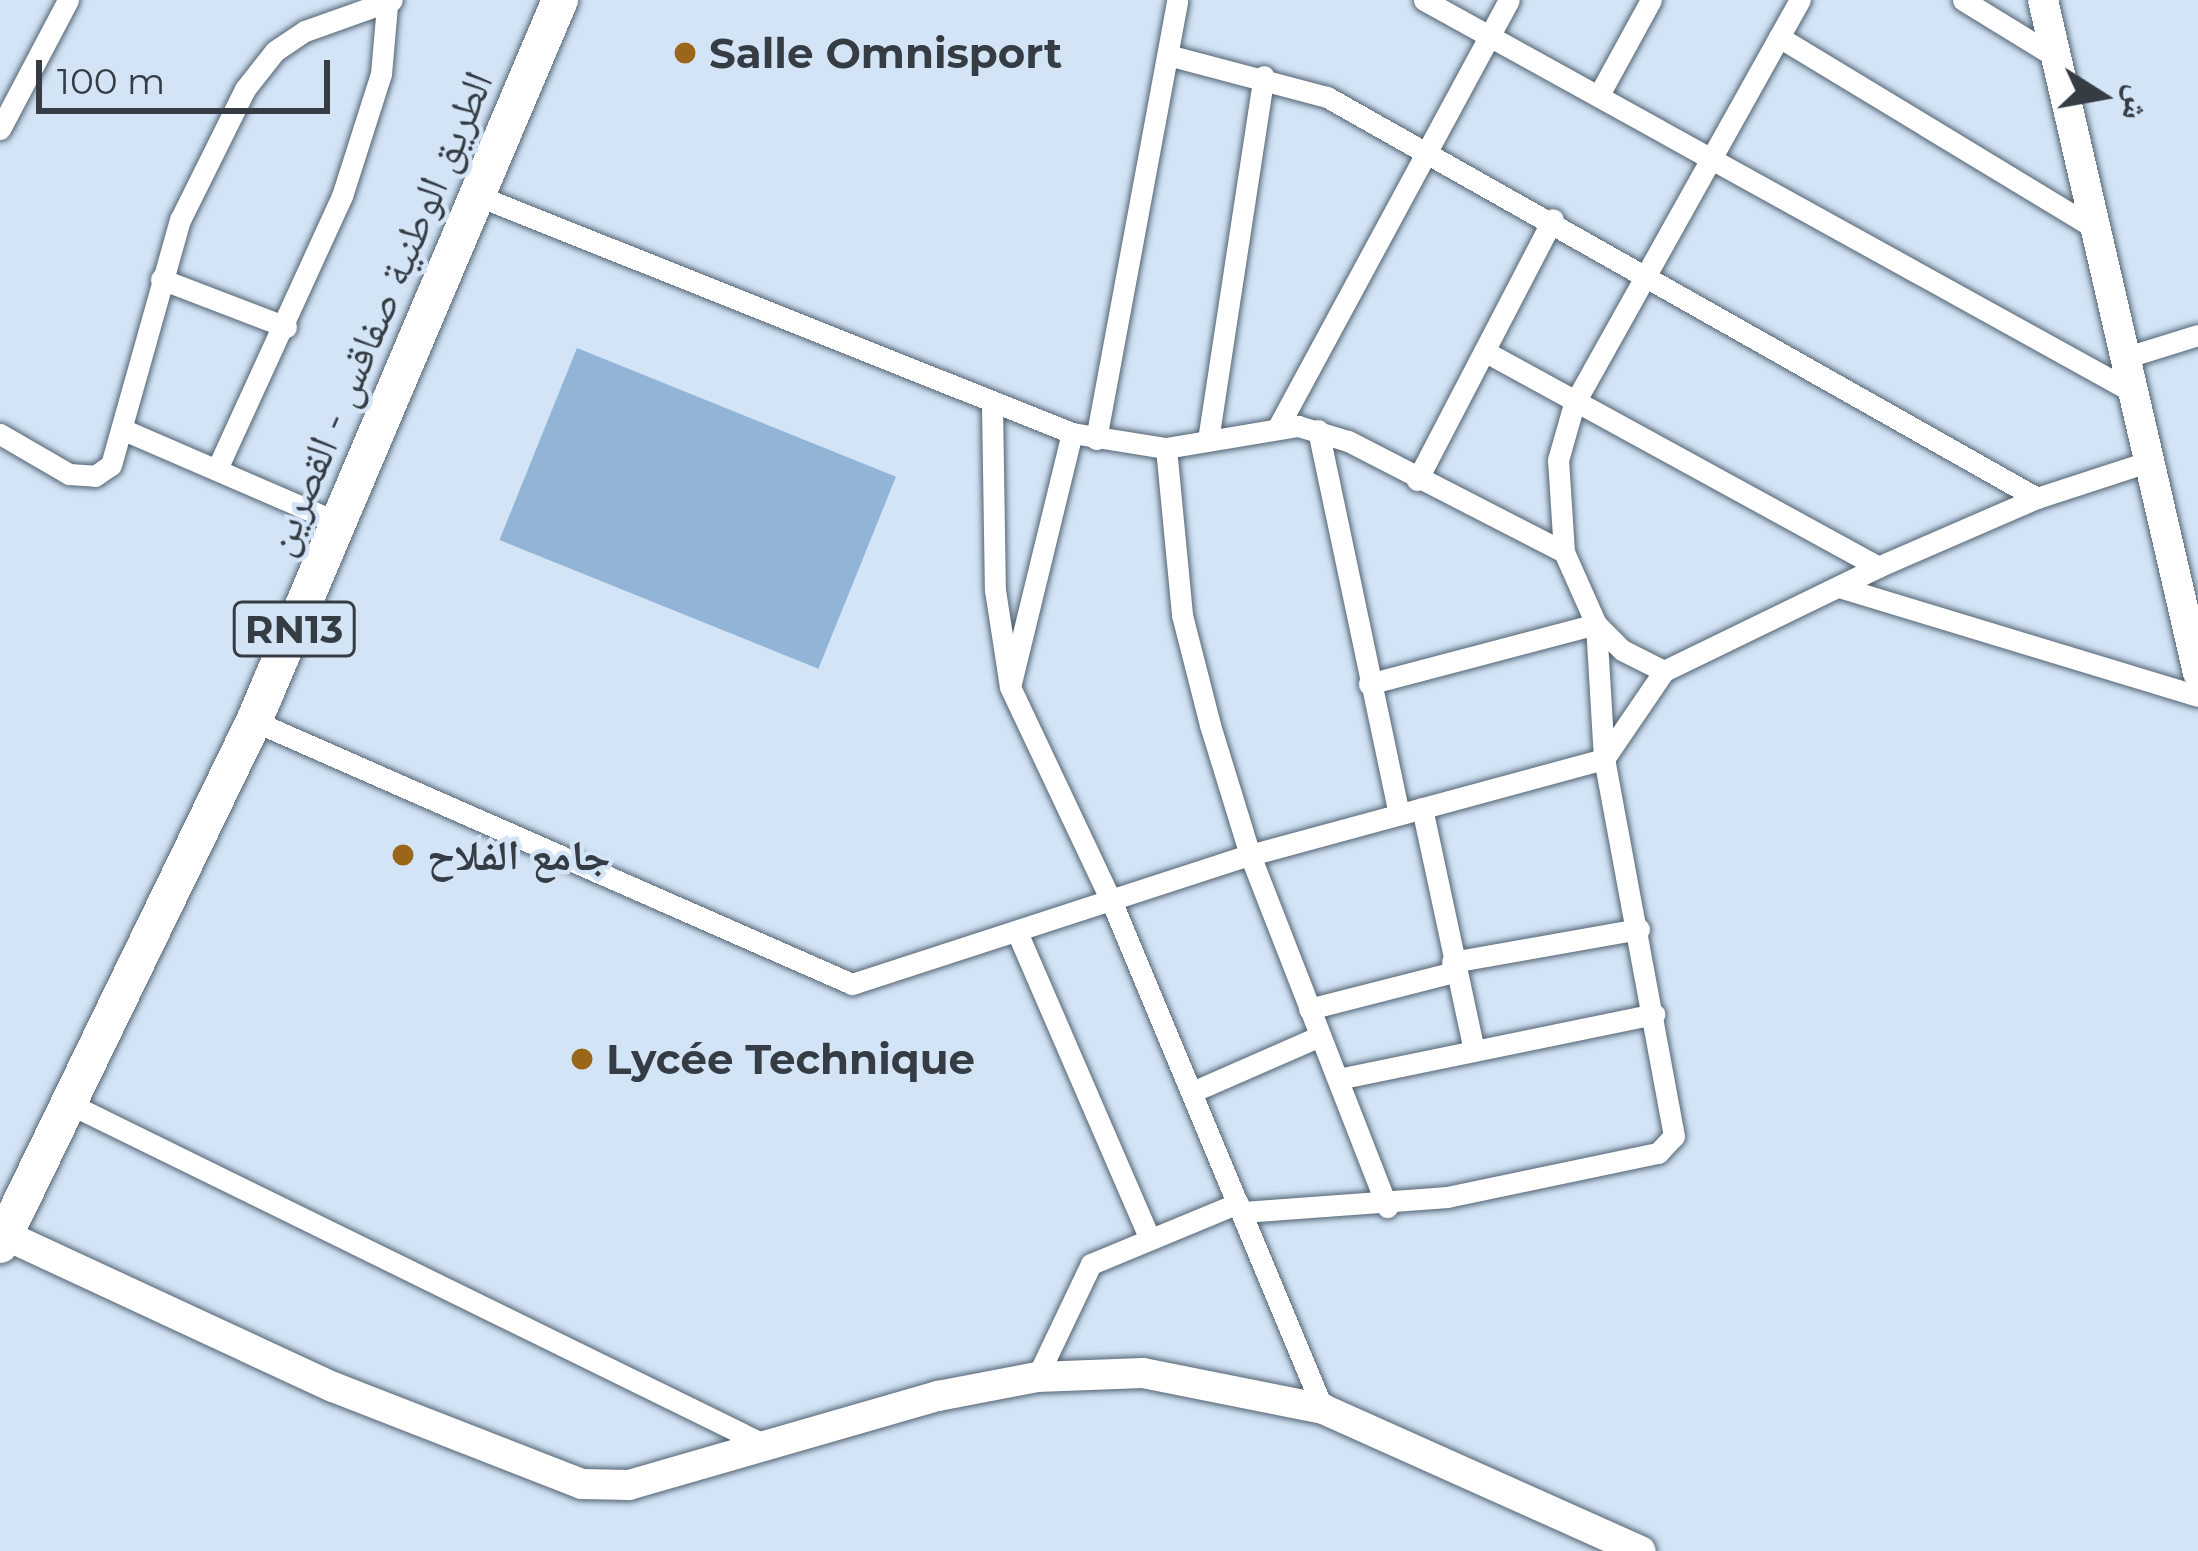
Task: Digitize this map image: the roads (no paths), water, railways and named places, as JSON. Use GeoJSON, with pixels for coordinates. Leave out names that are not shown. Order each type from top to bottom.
{"type":"FeatureCollection","features":[{"type":"Feature","properties":{"kind":"main road","name":"الطريق الوطنية صفاقس - القصرين"},"geometry":{"type":"LineString","coordinates":[[3,1240],[254,721],[560,0]]}},
{"type":"Feature","properties":{"kind":"street"},"geometry":{"type":"LineString","coordinates":[[0,129],[68,0]]}},
{"type":"Feature","properties":{"kind":"street"},"geometry":{"type":"LineString","coordinates":[[1096,440],[1177,0]]}},
{"type":"Feature","properties":{"kind":"street"},"geometry":{"type":"LineString","coordinates":[[1424,0],[1600,93],[1707,158],[2132,392]]}},
{"type":"Feature","properties":{"kind":"street"},"geometry":{"type":"LineString","coordinates":[[1278,427],[1486,34],[1510,0]]}},
{"type":"Feature","properties":{"kind":"street"},"geometry":{"type":"LineString","coordinates":[[1600,93],[1651,0]]}},
{"type":"Feature","properties":{"kind":"street"},"geometry":{"type":"LineString","coordinates":[[1664,671],[1622,650],[1597,624],[1564,552],[1558,460],[1574,404],[1707,158],[1800,0]]}},
{"type":"Feature","properties":{"kind":"street"},"geometry":{"type":"LineString","coordinates":[[1964,0],[2056,57]]}},
{"type":"Feature","properties":{"kind":"street"},"geometry":{"type":"LineString","coordinates":[[2043,0],[2198,673]]}},
{"type":"Feature","properties":{"kind":"street"},"geometry":{"type":"LineString","coordinates":[[0,434],[82,477],[111,465],[161,279],[217,140],[274,51],[305,31],[390,3],[370,118],[286,327],[217,469]]}},
{"type":"Feature","properties":{"kind":"street"},"geometry":{"type":"LineString","coordinates":[[1779,37],[2094,228]]}},
{"type":"Feature","properties":{"kind":"street"},"geometry":{"type":"LineString","coordinates":[[1168,55],[1300,84],[1553,219],[2037,498]]}},
{"type":"Feature","properties":{"kind":"street"},"geometry":{"type":"LineString","coordinates":[[1208,440],[1264,76]]}},
{"type":"Feature","properties":{"kind":"street"},"geometry":{"type":"LineString","coordinates":[[476,195],[992,405],[1072,433],[1166,448],[1278,427],[1318,430],[1564,552]]}},
{"type":"Feature","properties":{"kind":"street"},"geometry":{"type":"LineString","coordinates":[[1417,480],[1553,219]]}},
{"type":"Feature","properties":{"kind":"street"},"geometry":{"type":"LineString","coordinates":[[161,279],[286,327]]}},
{"type":"Feature","properties":{"kind":"street"},"geometry":{"type":"LineString","coordinates":[[2124,358],[2198,335]]}},
{"type":"Feature","properties":{"kind":"street"},"geometry":{"type":"LineString","coordinates":[[1486,352],[1878,567]]}},
{"type":"Feature","properties":{"kind":"street"},"geometry":{"type":"LineString","coordinates":[[992,405],[995,590],[1010,687],[1112,904],[1323,1409]]}},
{"type":"Feature","properties":{"kind":"street"},"geometry":{"type":"LineString","coordinates":[[124,430],[339,523]]}},
{"type":"Feature","properties":{"kind":"street"},"geometry":{"type":"LineString","coordinates":[[1318,430],[1369,684],[1411,811],[1473,1046]]}},
{"type":"Feature","properties":{"kind":"street"},"geometry":{"type":"LineString","coordinates":[[1010,687],[1072,433]]}},
{"type":"Feature","properties":{"kind":"street"},"geometry":{"type":"LineString","coordinates":[[1166,448],[1183,615],[1250,855],[1387,1207]]}},
{"type":"Feature","properties":{"kind":"street"},"geometry":{"type":"LineString","coordinates":[[254,721],[826,978],[874,982],[1250,855],[1604,759],[1664,671],[1878,567],[2037,498],[2147,462]]}},
{"type":"Feature","properties":{"kind":"street"},"geometry":{"type":"LineString","coordinates":[[1839,586],[2198,696]]}},
{"type":"Feature","properties":{"kind":"street"},"geometry":{"type":"LineString","coordinates":[[1369,684],[1597,624]]}},
{"type":"Feature","properties":{"kind":"street"},"geometry":{"type":"LineString","coordinates":[[1037,1377],[1090,1264],[1149,1237],[1241,1207],[1387,1207],[1670,1146],[1675,1118],[1604,759],[1597,624]]}},
{"type":"Feature","properties":{"kind":"street"},"geometry":{"type":"LineString","coordinates":[[1309,1009],[1453,967],[1640,929]]}},
{"type":"Feature","properties":{"kind":"street"},"geometry":{"type":"LineString","coordinates":[[1017,932],[1149,1237]]}},
{"type":"Feature","properties":{"kind":"street"},"geometry":{"type":"LineString","coordinates":[[1338,1079],[1473,1046],[1654,1014]]}},
{"type":"Feature","properties":{"kind":"street"},"geometry":{"type":"LineString","coordinates":[[1192,1092],[1320,1036]]}},
{"type":"Feature","properties":{"kind":"street"},"geometry":{"type":"LineString","coordinates":[[68,1103],[761,1443]]}},
{"type":"Feature","properties":{"kind":"street"},"geometry":{"type":"LineString","coordinates":[[3,1240],[333,1387],[582,1484],[629,1485],[761,1443],[1037,1377],[1142,1373],[1323,1409],[1641,1551]]}},
{"type":"Feature","properties":{"kind":"place","name":"Salle Omnisport"},"geometry":{"type":"Point","coordinates":[685,53]}},
{"type":"Feature","properties":{"kind":"place","name":"جامع الفلاح"},"geometry":{"type":"Point","coordinates":[403,855]}},
{"type":"Feature","properties":{"kind":"place","name":"Lycée Technique"},"geometry":{"type":"Point","coordinates":[582,1059]}}]}
